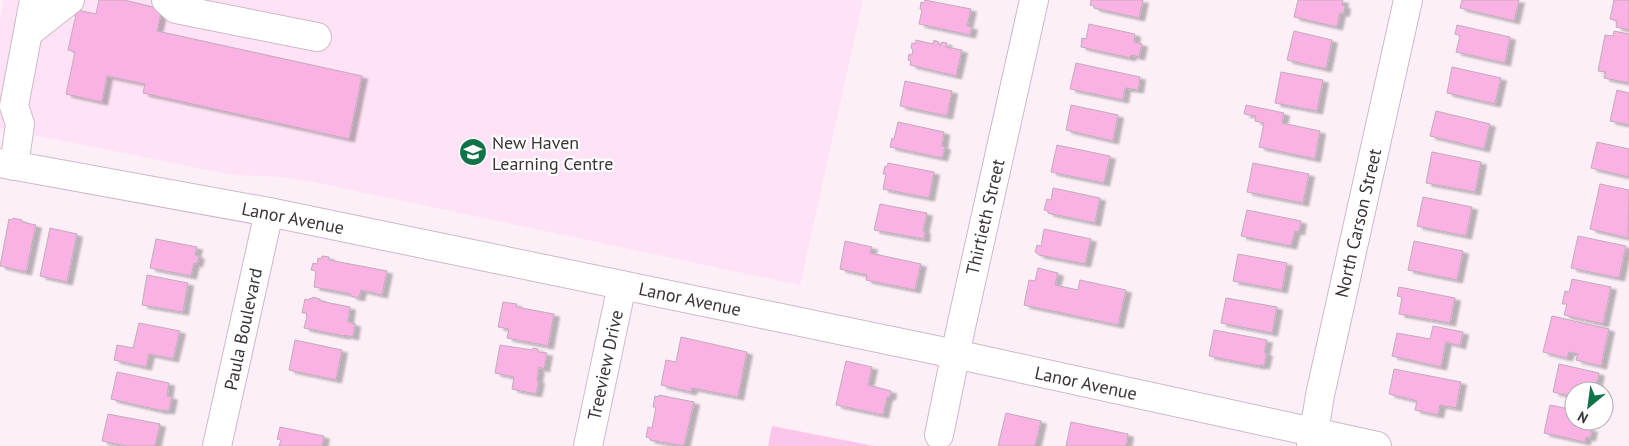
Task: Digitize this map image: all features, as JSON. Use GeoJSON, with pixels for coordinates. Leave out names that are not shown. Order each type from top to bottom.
{"type":"FeatureCollection","features":[{"type":"Feature","properties":{"kind":"street"},"geometry":{"type":"LineString","coordinates":[[7,165],[20,124],[14,106],[34,0]]}},
{"type":"Feature","properties":{"kind":"street"},"geometry":{"type":"LineString","coordinates":[[28,33],[70,0]]}},
{"type":"Feature","properties":{"kind":"street"},"geometry":{"type":"LineString","coordinates":[[166,0],[176,9],[317,37]]}},
{"type":"Feature","properties":{"kind":"street","name":"Thirtieth Street"},"geometry":{"type":"LineString","coordinates":[[939,435],[955,354],[1034,0]]}},
{"type":"Feature","properties":{"kind":"street","name":"North Carson Street"},"geometry":{"type":"LineString","coordinates":[[1313,439],[1320,395],[1408,0]]}},
{"type":"Feature","properties":{"kind":"street","name":"Lanor Avenue"},"geometry":{"type":"LineString","coordinates":[[7,165],[269,212],[955,354],[1313,439],[1377,446]]}},
{"type":"Feature","properties":{"kind":"street","name":"Paula Boulevard"},"geometry":{"type":"LineString","coordinates":[[217,446],[269,212]]}},
{"type":"Feature","properties":{"kind":"street","name":"Treeview Drive"},"geometry":{"type":"LineString","coordinates":[[588,446],[622,285]]}},
{"type":"Feature","properties":{"kind":"shaded area","name":"New Haven Learning Centre"},"geometry":{"type":"Polygon","coordinates":[[[4,0],[863,0],[800,285],[304,180],[232,175],[0,128],[0,19],[4,0]]]}},
{"type":"Feature","properties":{"kind":"shaded area"},"geometry":{"type":"Polygon","coordinates":[[[772,426],[874,446],[768,446],[772,426]]]}},
{"type":"Feature","properties":{"kind":"building"},"geometry":{"type":"Polygon","coordinates":[[[99,0],[124,0],[162,9],[157,31],[362,76],[349,139],[143,93],[145,84],[107,76],[102,102],[66,94],[75,52],[68,50],[77,10],[96,14],[99,0]]]}},
{"type":"Feature","properties":{"kind":"building"},"geometry":{"type":"Polygon","coordinates":[[[925,0],[971,9],[967,26],[972,27],[970,35],[919,24],[922,10],[920,9],[921,2],[924,3],[925,0]]]}},
{"type":"Feature","properties":{"kind":"building"},"geometry":{"type":"Polygon","coordinates":[[[1091,0],[1143,0],[1139,18],[1094,8],[1094,6],[1090,5],[1091,0]]]}},
{"type":"Feature","properties":{"kind":"building"},"geometry":{"type":"Polygon","coordinates":[[[1298,0],[1343,0],[1342,5],[1345,6],[1344,13],[1340,13],[1337,27],[1294,17],[1298,0]]]}},
{"type":"Feature","properties":{"kind":"building"},"geometry":{"type":"Polygon","coordinates":[[[1462,0],[1519,0],[1514,21],[1460,8],[1462,0]]]}},
{"type":"Feature","properties":{"kind":"building"},"geometry":{"type":"Polygon","coordinates":[[[1614,0],[1629,0],[1629,30],[1616,27],[1617,21],[1610,19],[1614,0]]]}},
{"type":"Feature","properties":{"kind":"building"},"geometry":{"type":"Polygon","coordinates":[[[1089,24],[1135,34],[1134,42],[1142,44],[1139,57],[1131,55],[1130,58],[1081,47],[1082,38],[1086,39],[1089,24]]]}},
{"type":"Feature","properties":{"kind":"building"},"geometry":{"type":"Polygon","coordinates":[[[1457,25],[1510,37],[1505,63],[1456,52],[1460,36],[1455,34],[1457,25]]]}},
{"type":"Feature","properties":{"kind":"building"},"geometry":{"type":"Polygon","coordinates":[[[1294,31],[1332,40],[1326,69],[1287,60],[1294,31]]]}},
{"type":"Feature","properties":{"kind":"building"},"geometry":{"type":"Polygon","coordinates":[[[1614,31],[1629,34],[1629,83],[1604,78],[1606,72],[1598,71],[1605,35],[1613,36],[1614,31]]]}},
{"type":"Feature","properties":{"kind":"building"},"geometry":{"type":"Polygon","coordinates":[[[916,40],[933,44],[934,40],[939,42],[938,45],[941,45],[942,42],[947,43],[946,47],[962,50],[956,76],[910,65],[911,61],[908,60],[909,54],[912,55],[912,43],[915,44],[916,40]]]}},
{"type":"Feature","properties":{"kind":"building"},"geometry":{"type":"Polygon","coordinates":[[[1076,63],[1140,77],[1138,90],[1125,88],[1123,100],[1070,89],[1076,63]]]}},
{"type":"Feature","properties":{"kind":"building"},"geometry":{"type":"Polygon","coordinates":[[[1452,67],[1501,78],[1495,104],[1447,93],[1452,67]]]}},
{"type":"Feature","properties":{"kind":"building"},"geometry":{"type":"Polygon","coordinates":[[[1281,72],[1323,80],[1317,111],[1275,103],[1281,72]]]}},
{"type":"Feature","properties":{"kind":"building"},"geometry":{"type":"Polygon","coordinates":[[[905,81],[952,91],[947,116],[900,106],[905,81]]]}},
{"type":"Feature","properties":{"kind":"building"},"geometry":{"type":"Polygon","coordinates":[[[1617,90],[1629,93],[1629,125],[1610,121],[1617,90]]]}},
{"type":"Feature","properties":{"kind":"building"},"geometry":{"type":"Polygon","coordinates":[[[1071,105],[1118,115],[1113,141],[1066,130],[1071,105]]]}},
{"type":"Feature","properties":{"kind":"building"},"geometry":{"type":"Polygon","coordinates":[[[1246,105],[1284,113],[1282,123],[1320,131],[1315,159],[1259,147],[1264,123],[1255,121],[1256,116],[1244,114],[1246,105]]]}},
{"type":"Feature","properties":{"kind":"building"},"geometry":{"type":"Polygon","coordinates":[[[1436,111],[1490,124],[1484,149],[1430,136],[1436,111]]]}},
{"type":"Feature","properties":{"kind":"building"},"geometry":{"type":"Polygon","coordinates":[[[898,122],[944,132],[942,146],[945,147],[942,158],[890,147],[898,122]]]}},
{"type":"Feature","properties":{"kind":"building"},"geometry":{"type":"Polygon","coordinates":[[[1597,142],[1629,149],[1629,177],[1591,168],[1597,142]]]}},
{"type":"Feature","properties":{"kind":"building"},"geometry":{"type":"Polygon","coordinates":[[[1057,145],[1110,156],[1104,183],[1051,172],[1057,145]]]}},
{"type":"Feature","properties":{"kind":"building"},"geometry":{"type":"Polygon","coordinates":[[[1432,152],[1481,162],[1475,192],[1426,183],[1432,152]]]}},
{"type":"Feature","properties":{"kind":"building"},"geometry":{"type":"Polygon","coordinates":[[[888,163],[934,172],[929,198],[883,189],[886,174],[883,174],[888,163]]]}},
{"type":"Feature","properties":{"kind":"building"},"geometry":{"type":"Polygon","coordinates":[[[1253,163],[1309,174],[1303,203],[1247,192],[1253,163]]]}},
{"type":"Feature","properties":{"kind":"building"},"geometry":{"type":"Polygon","coordinates":[[[1600,184],[1629,190],[1628,238],[1590,229],[1600,184]]]}},
{"type":"Feature","properties":{"kind":"building"},"geometry":{"type":"Polygon","coordinates":[[[1053,188],[1100,198],[1095,223],[1048,213],[1048,211],[1044,210],[1047,199],[1051,200],[1053,188]]]}},
{"type":"Feature","properties":{"kind":"building"},"geometry":{"type":"Polygon","coordinates":[[[1423,197],[1472,207],[1466,236],[1417,226],[1423,197]]]}},
{"type":"Feature","properties":{"kind":"building"},"geometry":{"type":"Polygon","coordinates":[[[880,204],[927,213],[923,231],[925,231],[924,239],[874,230],[880,204]]]}},
{"type":"Feature","properties":{"kind":"building"},"geometry":{"type":"Polygon","coordinates":[[[1247,210],[1301,221],[1299,232],[1295,231],[1291,246],[1241,236],[1247,210]]]}},
{"type":"Feature","properties":{"kind":"building"},"geometry":{"type":"Polygon","coordinates":[[[13,218],[36,225],[26,272],[0,266],[9,219],[12,220],[13,218]]]}},
{"type":"Feature","properties":{"kind":"building"},"geometry":{"type":"Polygon","coordinates":[[[50,228],[77,234],[67,282],[40,276],[50,228]]]}},
{"type":"Feature","properties":{"kind":"building"},"geometry":{"type":"Polygon","coordinates":[[[1044,229],[1091,239],[1085,264],[1039,255],[1035,252],[1037,245],[1041,246],[1044,229]]]}},
{"type":"Feature","properties":{"kind":"building"},"geometry":{"type":"Polygon","coordinates":[[[1578,236],[1626,246],[1619,278],[1571,268],[1578,236]]]}},
{"type":"Feature","properties":{"kind":"building"},"geometry":{"type":"Polygon","coordinates":[[[156,239],[197,247],[195,255],[199,256],[197,264],[194,263],[191,276],[150,268],[156,239]]]}},
{"type":"Feature","properties":{"kind":"building"},"geometry":{"type":"Polygon","coordinates":[[[845,241],[872,247],[870,253],[921,264],[915,290],[866,280],[867,275],[840,269],[845,241]]]}},
{"type":"Feature","properties":{"kind":"building"},"geometry":{"type":"Polygon","coordinates":[[[1414,241],[1463,251],[1457,280],[1408,270],[1414,241]]]}},
{"type":"Feature","properties":{"kind":"building"},"geometry":{"type":"Polygon","coordinates":[[[1238,254],[1287,263],[1282,290],[1233,281],[1238,254]]]}},
{"type":"Feature","properties":{"kind":"building"},"geometry":{"type":"Polygon","coordinates":[[[322,256],[329,257],[329,260],[387,271],[382,295],[361,290],[359,298],[351,296],[351,294],[314,287],[316,271],[311,270],[313,263],[317,264],[318,258],[321,259],[322,256]]]}},
{"type":"Feature","properties":{"kind":"building"},"geometry":{"type":"Polygon","coordinates":[[[1038,268],[1058,273],[1055,285],[1078,290],[1080,280],[1126,290],[1118,325],[1024,305],[1029,280],[1035,281],[1038,268]]]}},
{"type":"Feature","properties":{"kind":"building"},"geometry":{"type":"Polygon","coordinates":[[[147,275],[188,283],[183,312],[142,305],[147,275]]]}},
{"type":"Feature","properties":{"kind":"building"},"geometry":{"type":"Polygon","coordinates":[[[1572,279],[1611,287],[1603,324],[1564,315],[1567,304],[1562,304],[1565,291],[1569,292],[1572,279]]]}},
{"type":"Feature","properties":{"kind":"building"},"geometry":{"type":"Polygon","coordinates":[[[1399,287],[1455,298],[1450,323],[1399,314],[1402,297],[1397,296],[1399,287]]]}},
{"type":"Feature","properties":{"kind":"building"},"geometry":{"type":"Polygon","coordinates":[[[313,297],[320,299],[320,301],[350,307],[348,322],[355,324],[353,337],[304,328],[307,316],[306,313],[302,313],[305,299],[309,300],[313,297]]]}},
{"type":"Feature","properties":{"kind":"building"},"geometry":{"type":"Polygon","coordinates":[[[1226,298],[1277,307],[1272,333],[1221,323],[1226,298]]]}},
{"type":"Feature","properties":{"kind":"building"},"geometry":{"type":"Polygon","coordinates":[[[503,302],[517,304],[516,307],[554,314],[548,346],[507,338],[509,329],[498,327],[503,302]]]}},
{"type":"Feature","properties":{"kind":"building"},"geometry":{"type":"Polygon","coordinates":[[[1552,316],[1609,329],[1601,366],[1576,360],[1578,354],[1569,352],[1567,358],[1543,352],[1552,316]]]}},
{"type":"Feature","properties":{"kind":"building"},"geometry":{"type":"Polygon","coordinates":[[[139,323],[180,331],[173,359],[149,354],[146,367],[114,360],[117,345],[133,348],[139,323]]]}},
{"type":"Feature","properties":{"kind":"building"},"geometry":{"type":"Polygon","coordinates":[[[1433,326],[1463,332],[1460,346],[1446,342],[1441,367],[1392,356],[1397,333],[1430,339],[1433,326]]]}},
{"type":"Feature","properties":{"kind":"building"},"geometry":{"type":"Polygon","coordinates":[[[1214,330],[1267,340],[1264,366],[1209,356],[1214,330]]]}},
{"type":"Feature","properties":{"kind":"building"},"geometry":{"type":"Polygon","coordinates":[[[681,337],[747,352],[738,397],[692,388],[691,392],[661,385],[666,360],[676,362],[681,337]]]}},
{"type":"Feature","properties":{"kind":"building"},"geometry":{"type":"Polygon","coordinates":[[[295,340],[342,350],[336,380],[289,370],[295,340]]]}},
{"type":"Feature","properties":{"kind":"building"},"geometry":{"type":"Polygon","coordinates":[[[500,345],[532,350],[533,348],[538,349],[538,352],[547,353],[544,369],[539,367],[537,381],[539,381],[536,394],[512,389],[514,377],[495,373],[500,345]]]}},
{"type":"Feature","properties":{"kind":"building"},"geometry":{"type":"Polygon","coordinates":[[[846,361],[872,367],[868,385],[891,391],[890,397],[887,397],[883,415],[836,405],[846,361]]]}},
{"type":"Feature","properties":{"kind":"building"},"geometry":{"type":"Polygon","coordinates":[[[1559,364],[1599,373],[1597,381],[1564,381],[1564,395],[1553,392],[1559,364]]]}},
{"type":"Feature","properties":{"kind":"building"},"geometry":{"type":"Polygon","coordinates":[[[1394,369],[1461,382],[1456,408],[1440,405],[1438,415],[1415,410],[1417,401],[1389,394],[1394,369]]]}},
{"type":"Feature","properties":{"kind":"building"},"geometry":{"type":"Polygon","coordinates":[[[117,372],[169,383],[167,396],[172,397],[169,411],[111,399],[117,372]]]}},
{"type":"Feature","properties":{"kind":"building"},"geometry":{"type":"Polygon","coordinates":[[[659,395],[694,402],[684,446],[650,440],[650,438],[646,437],[648,427],[652,428],[656,407],[653,407],[655,396],[659,397],[659,395]]]}},
{"type":"Feature","properties":{"kind":"building"},"geometry":{"type":"Polygon","coordinates":[[[1550,405],[1564,408],[1564,431],[1592,431],[1590,438],[1586,437],[1585,442],[1544,433],[1550,405]]]}},
{"type":"Feature","properties":{"kind":"building"},"geometry":{"type":"Polygon","coordinates":[[[1006,413],[1041,421],[1035,446],[998,446],[1006,413]]]}},
{"type":"Feature","properties":{"kind":"building"},"geometry":{"type":"Polygon","coordinates":[[[108,414],[160,424],[155,446],[126,446],[102,441],[108,414]]]}},
{"type":"Feature","properties":{"kind":"building"},"geometry":{"type":"Polygon","coordinates":[[[1071,422],[1128,434],[1126,446],[1066,446],[1071,422]]]}},
{"type":"Feature","properties":{"kind":"building"},"geometry":{"type":"Polygon","coordinates":[[[280,427],[324,436],[322,446],[279,446],[281,440],[277,439],[280,427]]]}},
{"type":"Feature","properties":{"kind":"place","name":"New Haven Learning Centre"},"geometry":{"type":"Point","coordinates":[473,152]}}]}
